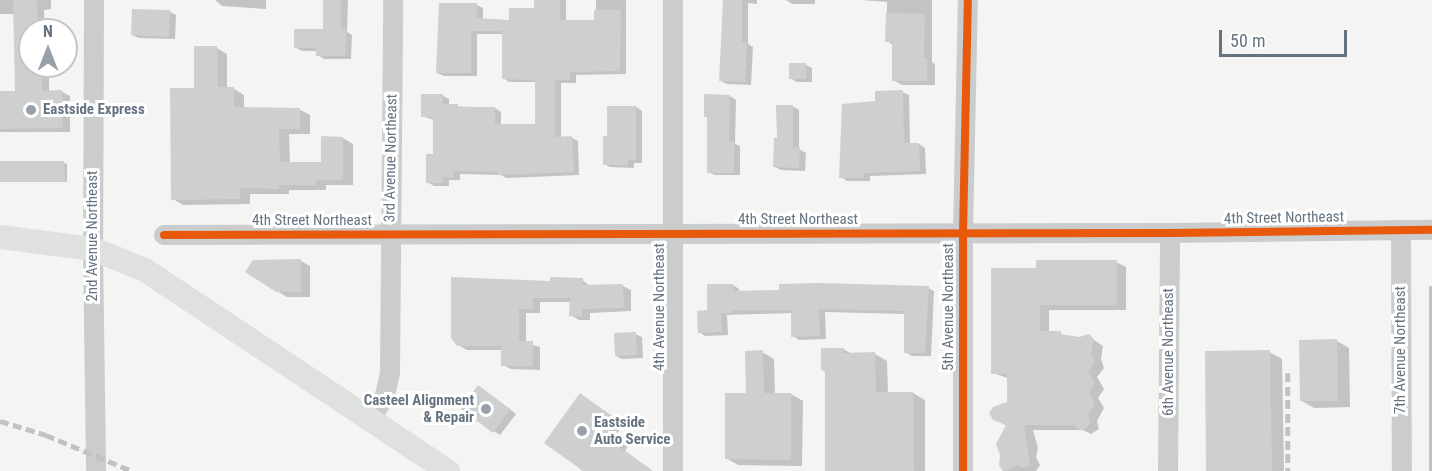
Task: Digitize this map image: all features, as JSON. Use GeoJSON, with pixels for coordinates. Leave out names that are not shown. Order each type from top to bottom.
{"type":"FeatureCollection","features":[{"type":"Feature","properties":{"kind":"main road"},"geometry":{"type":"LineString","coordinates":[[0,237],[93,249],[130,262],[173,286],[448,471]]}},
{"type":"Feature","properties":{"kind":"street","name":"2nd Avenue Northeast"},"geometry":{"type":"LineString","coordinates":[[94,0],[93,249],[96,471]]}},
{"type":"Feature","properties":{"kind":"street","name":"3rd Avenue Northeast"},"geometry":{"type":"LineString","coordinates":[[371,419],[385,396],[390,372],[393,0]]}},
{"type":"Feature","properties":{"kind":"street","name":"4th Avenue Northeast"},"geometry":{"type":"LineString","coordinates":[[673,0],[673,471]]}},
{"type":"Feature","properties":{"kind":"street","name":"5th Avenue Northeast"},"geometry":{"type":"LineString","coordinates":[[963,471],[963,233],[968,0]]}},
{"type":"Feature","properties":{"kind":"street","name":"7th Avenue Northeast"},"geometry":{"type":"LineString","coordinates":[[1401,230],[1402,471]]}},
{"type":"Feature","properties":{"kind":"street","name":"4th Street Northeast"},"geometry":{"type":"LineString","coordinates":[[164,235],[1170,233],[1432,230]]}},
{"type":"Feature","properties":{"kind":"street","name":"6th Avenue Northeast"},"geometry":{"type":"LineString","coordinates":[[1168,471],[1170,233]]}},
{"type":"Feature","properties":{"kind":"building","name":"Eastside Express"},"geometry":{"type":"Polygon","coordinates":[[[13,0],[37,0],[38,18],[18,18],[18,78],[42,78],[42,91],[62,90],[63,128],[0,129],[0,91],[15,91],[13,0]]]}},
{"type":"Feature","properties":{"kind":"building"},"geometry":{"type":"Polygon","coordinates":[[[323,0],[341,0],[341,29],[346,29],[345,56],[316,56],[316,48],[294,48],[294,29],[323,29],[323,0]]]}},
{"type":"Feature","properties":{"kind":"building"},"geometry":{"type":"Polygon","coordinates":[[[534,0],[560,0],[560,20],[594,20],[594,10],[621,10],[620,71],[570,72],[570,80],[555,80],[555,137],[572,136],[574,172],[498,175],[498,172],[454,171],[454,178],[443,177],[443,183],[426,183],[426,154],[433,154],[433,117],[421,117],[421,94],[443,94],[443,104],[458,104],[458,107],[495,107],[495,124],[535,124],[535,80],[502,79],[502,31],[471,31],[471,73],[436,73],[439,3],[477,3],[477,18],[509,20],[509,8],[534,8],[534,0]]]}},
{"type":"Feature","properties":{"kind":"building"},"geometry":{"type":"Polygon","coordinates":[[[723,0],[742,0],[742,42],[747,42],[745,82],[719,81],[723,0]]]}},
{"type":"Feature","properties":{"kind":"building"},"geometry":{"type":"Polygon","coordinates":[[[132,9],[170,10],[169,37],[131,35],[132,9]]]}},
{"type":"Feature","properties":{"kind":"building"},"geometry":{"type":"Polygon","coordinates":[[[886,13],[925,14],[924,58],[927,58],[927,81],[892,81],[892,42],[885,42],[886,13]]]}},
{"type":"Feature","properties":{"kind":"building"},"geometry":{"type":"Polygon","coordinates":[[[194,46],[217,46],[218,87],[234,87],[234,107],[300,108],[300,129],[279,129],[280,162],[321,162],[321,136],[343,137],[343,180],[316,180],[316,185],[279,185],[279,189],[240,188],[240,199],[171,200],[170,88],[194,88],[194,46]]]}},
{"type":"Feature","properties":{"kind":"building"},"geometry":{"type":"Polygon","coordinates":[[[789,63],[806,63],[806,79],[789,79],[789,63]]]}},
{"type":"Feature","properties":{"kind":"building"},"geometry":{"type":"Polygon","coordinates":[[[903,90],[904,143],[919,143],[920,171],[864,173],[864,178],[839,178],[842,104],[875,101],[875,91],[903,90]]]}},
{"type":"Feature","properties":{"kind":"building"},"geometry":{"type":"Polygon","coordinates":[[[704,94],[730,95],[729,141],[734,141],[734,173],[707,173],[707,117],[704,117],[704,94]]]}},
{"type":"Feature","properties":{"kind":"building"},"geometry":{"type":"Polygon","coordinates":[[[776,105],[793,105],[793,147],[800,147],[799,168],[773,167],[774,138],[777,138],[776,105]]]}},
{"type":"Feature","properties":{"kind":"building"},"geometry":{"type":"Polygon","coordinates":[[[607,106],[636,106],[636,160],[628,160],[628,165],[603,165],[603,136],[607,136],[607,106]]]}},
{"type":"Feature","properties":{"kind":"building","name":"Eastside Express"},"geometry":{"type":"Polygon","coordinates":[[[0,161],[64,161],[65,182],[0,182],[0,161]]]}},
{"type":"Feature","properties":{"kind":"building"},"geometry":{"type":"Polygon","coordinates":[[[301,259],[301,292],[276,292],[245,272],[253,260],[301,259]]]}},
{"type":"Feature","properties":{"kind":"building"},"geometry":{"type":"Polygon","coordinates":[[[1036,260],[1117,260],[1117,305],[1040,305],[1040,331],[1061,331],[1061,334],[1079,337],[1089,334],[1094,339],[1091,353],[1095,362],[1088,371],[1095,383],[1089,392],[1095,404],[1088,415],[1090,423],[1085,429],[1080,430],[1074,425],[1024,425],[1030,464],[1024,468],[1016,465],[1005,471],[999,466],[1000,455],[996,444],[1006,425],[993,420],[989,413],[993,407],[1007,402],[1007,374],[991,374],[991,268],[1036,268],[1036,260]]]}},
{"type":"Feature","properties":{"kind":"building"},"geometry":{"type":"Polygon","coordinates":[[[451,277],[550,281],[550,277],[583,278],[583,285],[623,284],[624,308],[582,309],[582,317],[569,316],[570,298],[533,298],[533,309],[519,309],[519,341],[533,341],[533,366],[501,366],[501,346],[457,346],[451,338],[451,277]]]}},
{"type":"Feature","properties":{"kind":"building"},"geometry":{"type":"Polygon","coordinates":[[[707,284],[733,284],[733,291],[779,290],[779,284],[929,286],[925,353],[904,353],[904,311],[819,309],[820,336],[791,337],[791,310],[733,310],[733,313],[721,313],[722,332],[698,333],[697,311],[707,310],[707,284]]]}},
{"type":"Feature","properties":{"kind":"building"},"geometry":{"type":"Polygon","coordinates":[[[636,332],[637,355],[615,356],[614,333],[636,332]]]}},
{"type":"Feature","properties":{"kind":"building"},"geometry":{"type":"Polygon","coordinates":[[[1337,339],[1338,401],[1300,401],[1299,340],[1337,339]]]}},
{"type":"Feature","properties":{"kind":"building"},"geometry":{"type":"Polygon","coordinates":[[[821,348],[844,348],[843,353],[875,352],[876,392],[913,392],[914,471],[825,471],[825,371],[821,370],[821,348]]]}},
{"type":"Feature","properties":{"kind":"building"},"geometry":{"type":"Polygon","coordinates":[[[763,350],[764,393],[791,393],[791,460],[725,459],[725,393],[746,393],[745,351],[763,350]]]}},
{"type":"Feature","properties":{"kind":"building"},"geometry":{"type":"Polygon","coordinates":[[[1270,350],[1272,471],[1206,471],[1205,351],[1270,350]]]}},
{"type":"Feature","properties":{"kind":"building","name":"Casteel Alignment & Repair"},"geometry":{"type":"Polygon","coordinates":[[[478,385],[510,409],[493,433],[461,409],[478,385]]]}},
{"type":"Feature","properties":{"kind":"building","name":"Eastside Auto Service"},"geometry":{"type":"Polygon","coordinates":[[[580,393],[612,416],[605,427],[618,436],[613,442],[652,471],[583,471],[544,443],[580,393]]]}},
{"type":"Feature","properties":{"kind":"railway"},"geometry":{"type":"LineString","coordinates":[[1288,373],[1288,471]]}},
{"type":"Feature","properties":{"kind":"railway"},"geometry":{"type":"LineString","coordinates":[[0,421],[46,435],[132,471]]}},
{"type":"Feature","properties":{"kind":"cycle path"},"geometry":{"type":"LineString","coordinates":[[963,471],[963,233],[968,0]]}},
{"type":"Feature","properties":{"kind":"cycle path"},"geometry":{"type":"LineString","coordinates":[[164,235],[1170,233],[1432,230]]}},
{"type":"Feature","properties":{"kind":"place","name":"Eastside Express"},"geometry":{"type":"Point","coordinates":[31,110]}},
{"type":"Feature","properties":{"kind":"place","name":"Casteel Alignment & Repair"},"geometry":{"type":"Point","coordinates":[486,409]}},
{"type":"Feature","properties":{"kind":"place","name":"Eastside Auto Service"},"geometry":{"type":"Point","coordinates":[582,431]}}]}
